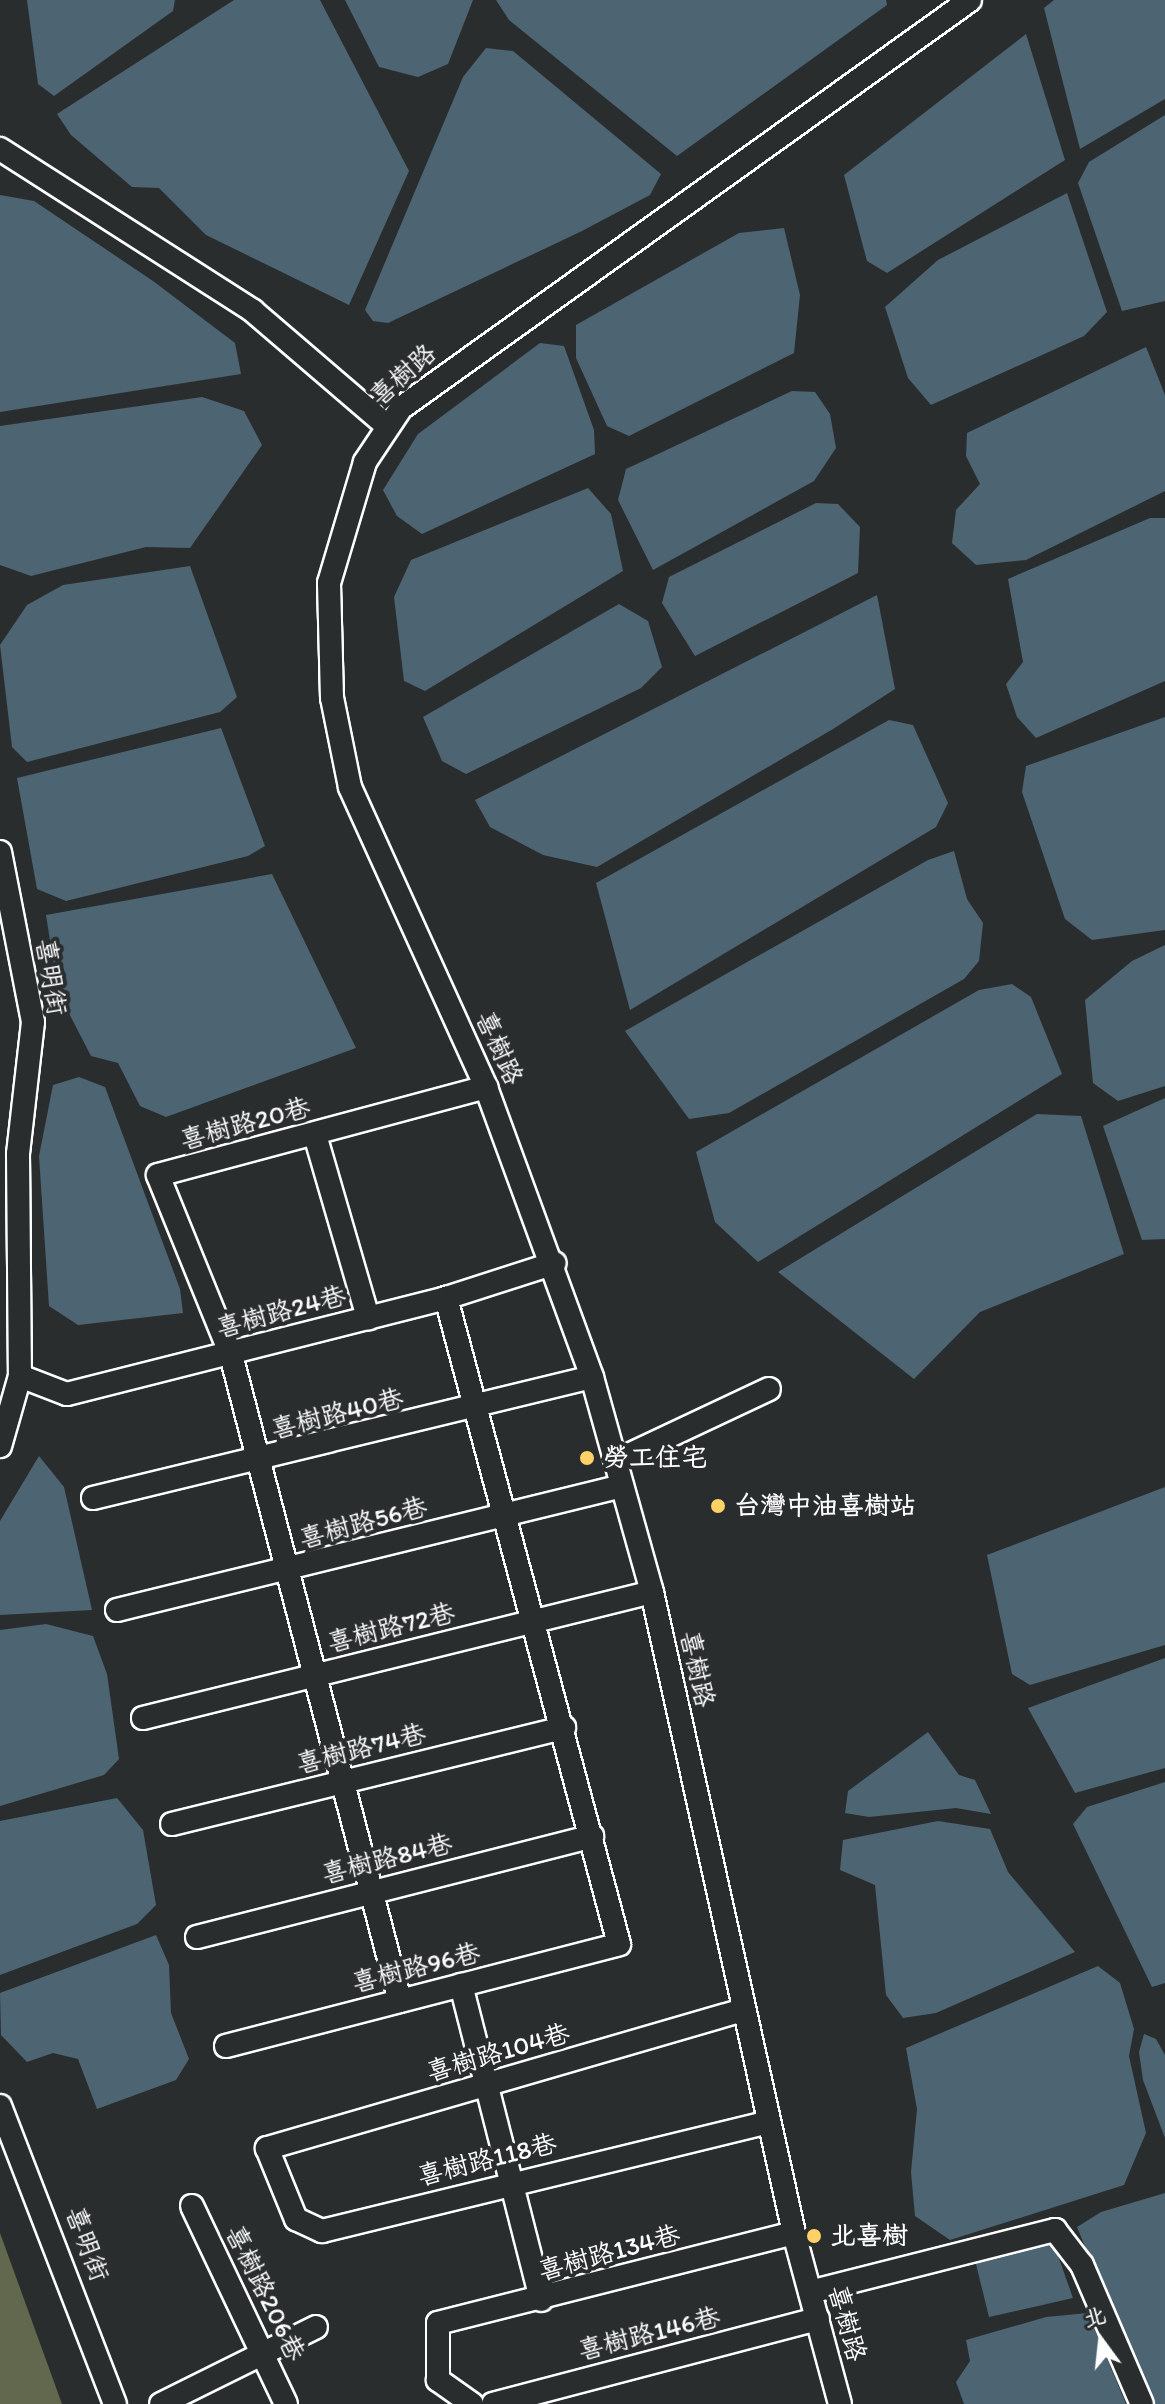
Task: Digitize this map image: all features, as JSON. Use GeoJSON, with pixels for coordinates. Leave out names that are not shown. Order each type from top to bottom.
{"type":"FeatureCollection","features":[{"type":"Feature","properties":{"kind":"street","name":"喜樹路"},"geometry":{"type":"LineString","coordinates":[[840,2404],[794,2233],[652,1592],[616,1461],[555,1263],[486,1087],[359,812],[335,718],[329,583],[347,508],[386,425],[425,388],[970,0]]}},
{"type":"Feature","properties":{"kind":"street"},"geometry":{"type":"LineString","coordinates":[[0,149],[253,311],[386,425]]}},
{"type":"Feature","properties":{"kind":"street","name":"喜明街"},"geometry":{"type":"LineString","coordinates":[[0,852],[33,1022],[18,1154],[20,1376],[0,1446]]}},
{"type":"Feature","properties":{"kind":"street","name":"喜樹路20巷"},"geometry":{"type":"LineString","coordinates":[[231,1355],[158,1175],[486,1087]]}},
{"type":"Feature","properties":{"kind":"street"},"geometry":{"type":"LineString","coordinates":[[315,1135],[368,1318]]}},
{"type":"Feature","properties":{"kind":"street","name":"喜樹路24巷"},"geometry":{"type":"LineString","coordinates":[[20,1376],[67,1394],[231,1355],[446,1298],[555,1263]]}},
{"type":"Feature","properties":{"kind":"street"},"geometry":{"type":"LineString","coordinates":[[446,1298],[537,1621],[592,1836]]}},
{"type":"Feature","properties":{"kind":"street"},"geometry":{"type":"LineString","coordinates":[[231,1355],[284,1573],[316,1675],[400,2001]]}},
{"type":"Feature","properties":{"kind":"street","name":"喜樹路40巷"},"geometry":{"type":"LineString","coordinates":[[93,1498],[256,1463],[592,1377]]}},
{"type":"Feature","properties":{"kind":"street"},"geometry":{"type":"LineString","coordinates":[[616,1461],[769,1389]]}},
{"type":"Feature","properties":{"kind":"street","name":"喜樹路56巷"},"geometry":{"type":"LineString","coordinates":[[117,1610],[284,1573],[622,1486]]}},
{"type":"Feature","properties":{"kind":"street","name":"喜樹路72巷"},"geometry":{"type":"LineString","coordinates":[[143,1718],[652,1592]]}},
{"type":"Feature","properties":{"kind":"street","name":"喜樹路74巷"},"geometry":{"type":"LineString","coordinates":[[172,1824],[564,1728]]}},
{"type":"Feature","properties":{"kind":"street","name":"喜樹路84巷"},"geometry":{"type":"LineString","coordinates":[[197,1937],[592,1836]]}},
{"type":"Feature","properties":{"kind":"street","name":"喜樹路96巷"},"geometry":{"type":"LineString","coordinates":[[226,2046],[619,1944],[592,1836]]}},
{"type":"Feature","properties":{"kind":"street"},"geometry":{"type":"LineString","coordinates":[[461,1985],[541,2300]]}},
{"type":"Feature","properties":{"kind":"street","name":"喜樹路104巷"},"geometry":{"type":"LineString","coordinates":[[267,2148],[743,2010]]}},
{"type":"Feature","properties":{"kind":"street","name":"喜明街"},"geometry":{"type":"LineString","coordinates":[[0,2106],[115,2404]]}},
{"type":"Feature","properties":{"kind":"street","name":"喜樹路118巷"},"geometry":{"type":"LineString","coordinates":[[267,2148],[296,2219],[322,2231],[510,2182],[769,2122]]}},
{"type":"Feature","properties":{"kind":"street","name":"喜樹路206巷"},"geometry":{"type":"LineString","coordinates":[[192,2206],[266,2355],[286,2404]]}},
{"type":"Feature","properties":{"kind":"street"},"geometry":{"type":"LineString","coordinates":[[810,2292],[1055,2230],[1082,2265],[1142,2404]]}},
{"type":"Feature","properties":{"kind":"street","name":"喜樹路134巷"},"geometry":{"type":"LineString","coordinates":[[472,2404],[438,2380],[438,2323],[541,2300],[794,2233]]}},
{"type":"Feature","properties":{"kind":"street","name":"喜樹路146巷"},"geometry":{"type":"LineString","coordinates":[[493,2404],[818,2319]]}},
{"type":"Feature","properties":{"kind":"street"},"geometry":{"type":"LineString","coordinates":[[161,2404],[266,2355],[316,2327]]}},
{"type":"Feature","properties":{"kind":"green space"},"geometry":{"type":"Polygon","coordinates":[[[0,2233],[62,2404],[0,2404],[0,2233]]]}},
{"type":"Feature","properties":{"kind":"water"},"geometry":{"type":"Polygon","coordinates":[[[27,0],[175,0],[173,11],[54,96],[38,84],[27,0]]]}},
{"type":"Feature","properties":{"kind":"water"},"geometry":{"type":"Polygon","coordinates":[[[234,0],[320,0],[409,171],[349,305],[206,235],[159,188],[132,187],[71,135],[57,114],[234,0]]]}},
{"type":"Feature","properties":{"kind":"water"},"geometry":{"type":"Polygon","coordinates":[[[345,0],[473,0],[448,64],[418,77],[379,67],[345,0]]]}},
{"type":"Feature","properties":{"kind":"water"},"geometry":{"type":"Polygon","coordinates":[[[496,0],[886,0],[887,5],[677,156],[509,20],[496,0]]]}},
{"type":"Feature","properties":{"kind":"water"},"geometry":{"type":"Polygon","coordinates":[[[1054,0],[1165,0],[1165,99],[1080,149],[1044,8],[1054,0]]]}},
{"type":"Feature","properties":{"kind":"water"},"geometry":{"type":"Polygon","coordinates":[[[1026,34],[1065,160],[887,273],[867,261],[844,175],[1026,34]]]}},
{"type":"Feature","properties":{"kind":"water"},"geometry":{"type":"Polygon","coordinates":[[[486,48],[513,51],[661,174],[650,195],[582,231],[388,323],[373,321],[365,310],[463,77],[486,48]]]}},
{"type":"Feature","properties":{"kind":"water"},"geometry":{"type":"Polygon","coordinates":[[[1165,115],[1165,301],[1122,311],[1078,183],[1089,162],[1165,115]]]}},
{"type":"Feature","properties":{"kind":"water"},"geometry":{"type":"Polygon","coordinates":[[[1067,193],[1107,312],[1084,336],[931,405],[908,378],[885,307],[938,260],[1067,193]]]}},
{"type":"Feature","properties":{"kind":"water"},"geometry":{"type":"Polygon","coordinates":[[[0,195],[34,201],[153,281],[235,343],[241,374],[0,412],[0,195]]]}},
{"type":"Feature","properties":{"kind":"water"},"geometry":{"type":"Polygon","coordinates":[[[784,228],[800,295],[794,353],[629,436],[607,426],[576,358],[576,325],[739,233],[784,228]]]}},
{"type":"Feature","properties":{"kind":"water"},"geometry":{"type":"Polygon","coordinates":[[[540,343],[564,346],[594,430],[595,454],[422,534],[397,516],[383,490],[418,434],[540,343]]]}},
{"type":"Feature","properties":{"kind":"water"},"geometry":{"type":"Polygon","coordinates":[[[1146,347],[1165,395],[1165,491],[1026,560],[976,565],[952,543],[956,510],[980,484],[966,456],[967,433],[1146,347]]]}},
{"type":"Feature","properties":{"kind":"water"},"geometry":{"type":"Polygon","coordinates":[[[792,391],[815,392],[830,414],[836,448],[814,481],[653,570],[618,500],[626,469],[792,391]]]}},
{"type":"Feature","properties":{"kind":"water"},"geometry":{"type":"Polygon","coordinates":[[[202,397],[244,411],[262,445],[190,548],[146,547],[31,576],[0,565],[0,426],[202,397]]]}},
{"type":"Feature","properties":{"kind":"water"},"geometry":{"type":"Polygon","coordinates":[[[588,488],[611,514],[623,571],[425,691],[404,681],[394,597],[411,560],[588,488]]]}},
{"type":"Feature","properties":{"kind":"water"},"geometry":{"type":"Polygon","coordinates":[[[816,503],[838,504],[860,527],[858,573],[695,656],[662,603],[669,577],[816,503]]]}},
{"type":"Feature","properties":{"kind":"water"},"geometry":{"type":"Polygon","coordinates":[[[1150,518],[1165,518],[1165,681],[1036,738],[1017,717],[1006,684],[1023,662],[1008,579],[1150,518]]]}},
{"type":"Feature","properties":{"kind":"water"},"geometry":{"type":"Polygon","coordinates":[[[190,566],[237,697],[220,712],[27,762],[12,747],[0,645],[27,605],[63,585],[190,566]]]}},
{"type":"Feature","properties":{"kind":"water"},"geometry":{"type":"Polygon","coordinates":[[[877,595],[895,689],[833,729],[597,867],[543,855],[490,827],[475,800],[877,595]]]}},
{"type":"Feature","properties":{"kind":"water"},"geometry":{"type":"Polygon","coordinates":[[[619,604],[648,621],[662,667],[641,688],[466,774],[442,761],[423,717],[619,604]]]}},
{"type":"Feature","properties":{"kind":"water"},"geometry":{"type":"Polygon","coordinates":[[[1165,717],[1165,930],[1092,940],[1065,919],[1022,792],[1026,766],[1165,717]]]}},
{"type":"Feature","properties":{"kind":"water"},"geometry":{"type":"Polygon","coordinates":[[[889,720],[913,725],[948,803],[936,827],[630,1010],[596,883],[889,720]]]}},
{"type":"Feature","properties":{"kind":"water"},"geometry":{"type":"Polygon","coordinates":[[[221,728],[265,846],[248,856],[66,901],[37,889],[17,778],[221,728]]]}},
{"type":"Feature","properties":{"kind":"water"},"geometry":{"type":"Polygon","coordinates":[[[954,851],[967,899],[983,923],[979,961],[964,979],[729,1113],[689,1119],[625,1031],[928,860],[954,851]]]}},
{"type":"Feature","properties":{"kind":"water"},"geometry":{"type":"Polygon","coordinates":[[[272,874],[356,1048],[166,1117],[140,1106],[118,1063],[91,1056],[58,992],[46,915],[272,874]]]}},
{"type":"Feature","properties":{"kind":"water"},"geometry":{"type":"Polygon","coordinates":[[[1165,945],[1165,1086],[1118,1101],[1093,1083],[1085,1000],[1132,961],[1165,945]]]}},
{"type":"Feature","properties":{"kind":"water"},"geometry":{"type":"Polygon","coordinates":[[[1012,984],[1031,997],[1062,1074],[758,1262],[715,1222],[696,1152],[979,990],[1012,984]]]}},
{"type":"Feature","properties":{"kind":"water"},"geometry":{"type":"Polygon","coordinates":[[[79,1077],[105,1087],[180,1289],[183,1313],[78,1325],[49,1306],[39,1156],[53,1085],[79,1077]]]}},
{"type":"Feature","properties":{"kind":"water"},"geometry":{"type":"Polygon","coordinates":[[[1165,1098],[1165,1239],[1142,1240],[1103,1126],[1165,1098]]]}},
{"type":"Feature","properties":{"kind":"water"},"geometry":{"type":"Polygon","coordinates":[[[1037,1114],[1081,1116],[1124,1254],[980,1312],[914,1379],[778,1272],[1037,1114]]]}},
{"type":"Feature","properties":{"kind":"water"},"geometry":{"type":"Polygon","coordinates":[[[39,1456],[64,1487],[92,1610],[0,1615],[0,1521],[39,1456]]]}},
{"type":"Feature","properties":{"kind":"water"},"geometry":{"type":"Polygon","coordinates":[[[1165,1487],[1165,1645],[1030,1685],[1012,1674],[987,1555],[1165,1487]]]}},
{"type":"Feature","properties":{"kind":"water"},"geometry":{"type":"Polygon","coordinates":[[[46,1624],[93,1636],[107,1674],[119,1759],[104,1775],[0,1806],[0,1630],[46,1624]]]}},
{"type":"Feature","properties":{"kind":"water"},"geometry":{"type":"Polygon","coordinates":[[[1165,1658],[1165,1768],[1075,1793],[1028,1708],[1165,1658]]]}},
{"type":"Feature","properties":{"kind":"water"},"geometry":{"type":"Polygon","coordinates":[[[928,1732],[959,1775],[975,1780],[991,1814],[956,1808],[869,1817],[845,1813],[848,1791],[928,1732]]]}},
{"type":"Feature","properties":{"kind":"water"},"geometry":{"type":"Polygon","coordinates":[[[1165,1782],[1165,1983],[1152,1987],[1073,1824],[1087,1807],[1165,1782]]]}},
{"type":"Feature","properties":{"kind":"water"},"geometry":{"type":"Polygon","coordinates":[[[117,1798],[143,1830],[156,1905],[137,1924],[0,1975],[0,1821],[117,1798]]]}},
{"type":"Feature","properties":{"kind":"water"},"geometry":{"type":"Polygon","coordinates":[[[938,1821],[990,1829],[1008,1872],[1075,1952],[936,2013],[903,2018],[886,1995],[875,1885],[840,1870],[843,1840],[938,1821]]]}},
{"type":"Feature","properties":{"kind":"water"},"geometry":{"type":"Polygon","coordinates":[[[156,1935],[169,1965],[171,2013],[189,2059],[176,2080],[97,2109],[78,2059],[53,2053],[27,2062],[1,2035],[0,1993],[156,1935]]]}},
{"type":"Feature","properties":{"kind":"water"},"geometry":{"type":"Polygon","coordinates":[[[1098,1966],[1120,1983],[1134,2029],[1129,2056],[1146,2133],[1124,2185],[950,2240],[915,2216],[911,2172],[917,2109],[906,2048],[1098,1966]]]}},
{"type":"Feature","properties":{"kind":"water"},"geometry":{"type":"Polygon","coordinates":[[[1144,2034],[1156,2039],[1165,2055],[1165,2138],[1143,2080],[1139,2052],[1144,2034]]]}},
{"type":"Feature","properties":{"kind":"water"},"geometry":{"type":"Polygon","coordinates":[[[1165,2193],[1165,2404],[1149,2404],[1077,2227],[1101,2212],[1165,2193]]]}},
{"type":"Feature","properties":{"kind":"water"},"geometry":{"type":"Polygon","coordinates":[[[1051,2236],[1073,2298],[989,2317],[975,2260],[1051,2236]]]}},
{"type":"Feature","properties":{"kind":"water"},"geometry":{"type":"Polygon","coordinates":[[[1088,2313],[1126,2404],[964,2404],[956,2382],[970,2361],[966,2340],[1046,2317],[1088,2313]]]}},
{"type":"Feature","properties":{"kind":"place","name":"勞工住宅"},"geometry":{"type":"Point","coordinates":[587,1458]}},
{"type":"Feature","properties":{"kind":"place","name":"台灣中油喜樹站"},"geometry":{"type":"Point","coordinates":[718,1506]}},
{"type":"Feature","properties":{"kind":"place","name":"北喜樹"},"geometry":{"type":"Point","coordinates":[814,2236]}}]}
